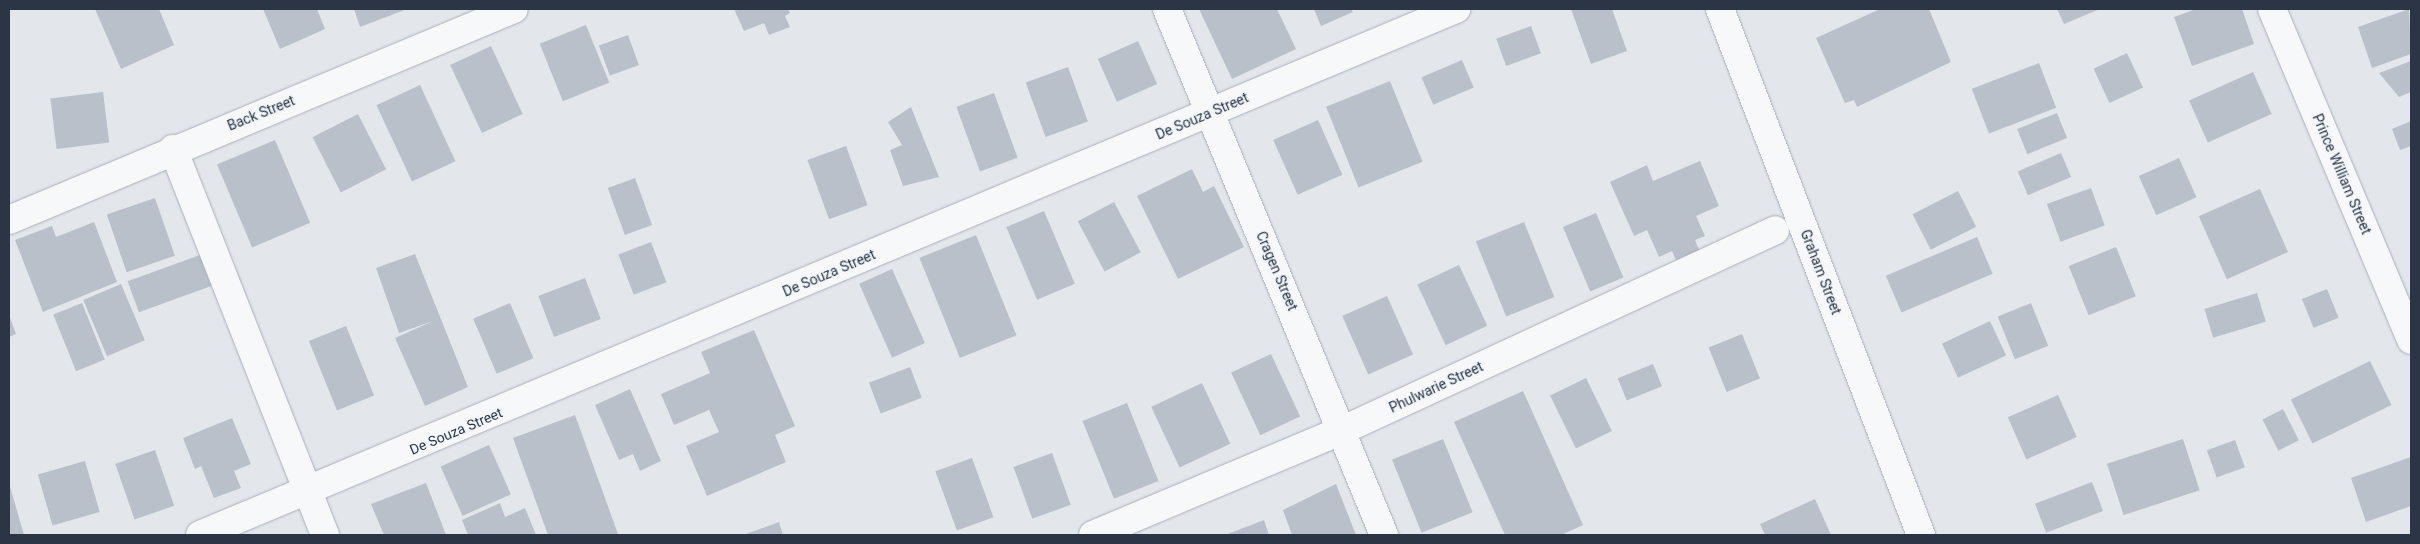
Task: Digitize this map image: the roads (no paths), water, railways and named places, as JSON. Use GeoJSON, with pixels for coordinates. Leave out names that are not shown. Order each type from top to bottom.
{"type":"FeatureCollection","features":[{"type":"Feature","properties":{"kind":"street","name":"Back Street"},"geometry":{"type":"LineString","coordinates":[[9,220],[173,149],[514,9]]}},
{"type":"Feature","properties":{"kind":"street","name":"Cragen Street"},"geometry":{"type":"LineString","coordinates":[[1167,9],[1343,430],[1384,535]]}},
{"type":"Feature","properties":{"kind":"street","name":"De Souza Street"},"geometry":{"type":"LineString","coordinates":[[200,535],[308,494],[1456,9]]}},
{"type":"Feature","properties":{"kind":"street","name":"Graham Street"},"geometry":{"type":"LineString","coordinates":[[1720,9],[1921,535]]}},
{"type":"Feature","properties":{"kind":"street","name":"Prince William Street"},"geometry":{"type":"LineString","coordinates":[[2272,9],[2411,340]]}},
{"type":"Feature","properties":{"kind":"street"},"geometry":{"type":"LineString","coordinates":[[173,149],[325,535]]}},
{"type":"Feature","properties":{"kind":"street","name":"Phulwarie Street"},"geometry":{"type":"LineString","coordinates":[[1093,535],[1343,430],[1775,230]]}}]}
